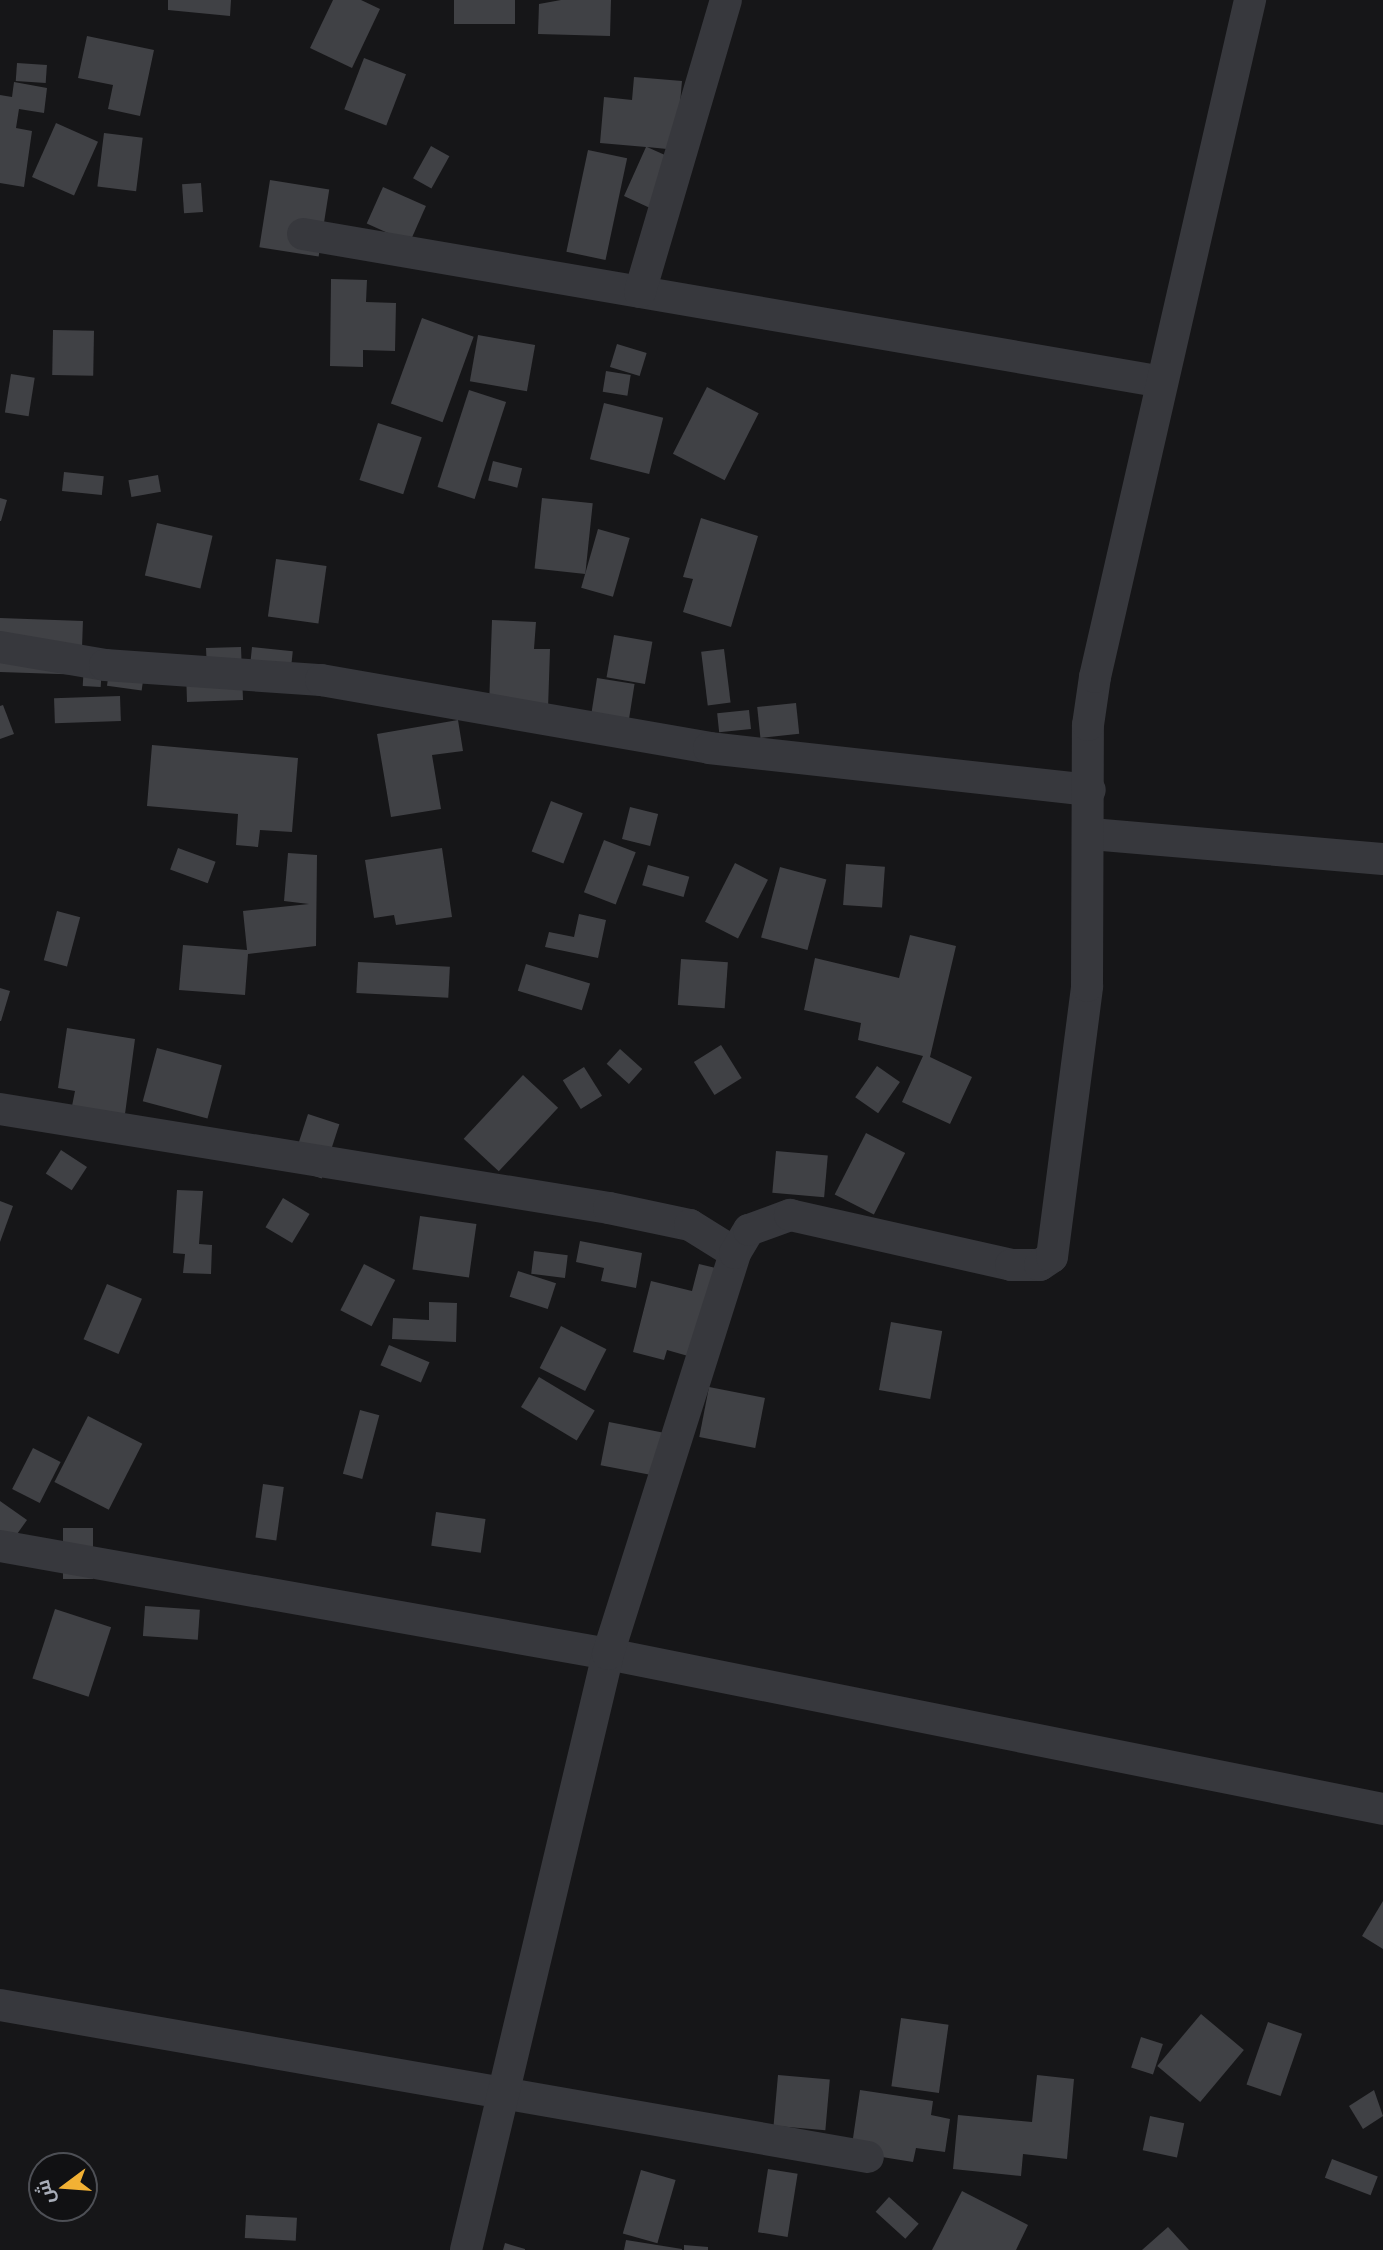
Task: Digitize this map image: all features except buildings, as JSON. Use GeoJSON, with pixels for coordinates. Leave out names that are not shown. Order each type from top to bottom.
{"type":"FeatureCollection","features":[{"type":"Feature","properties":{"kind":"street"},"geometry":{"type":"LineString","coordinates":[[640,292],[726,0]]}},
{"type":"Feature","properties":{"kind":"street"},"geometry":{"type":"LineString","coordinates":[[466,2250],[608,1654],[735,1253],[749,1230],[790,1215],[1019,1266],[1052,1257],[1087,986],[1090,790],[1096,677],[1158,381],[1250,0]]}},
{"type":"Feature","properties":{"kind":"street"},"geometry":{"type":"LineString","coordinates":[[303,234],[1158,381]]}},
{"type":"Feature","properties":{"kind":"street"},"geometry":{"type":"LineString","coordinates":[[0,647],[105,665],[321,680],[709,748],[1090,790]]}},
{"type":"Feature","properties":{"kind":"street"},"geometry":{"type":"LineString","coordinates":[[1091,834],[1383,859]]}},
{"type":"Feature","properties":{"kind":"street"},"geometry":{"type":"LineString","coordinates":[[0,1109],[609,1208],[690,1226],[735,1253]]}},
{"type":"Feature","properties":{"kind":"street"},"geometry":{"type":"LineString","coordinates":[[0,1546],[608,1654],[1383,1810]]}},
{"type":"Feature","properties":{"kind":"street"},"geometry":{"type":"LineString","coordinates":[[0,2005],[868,2157]]}}]}
